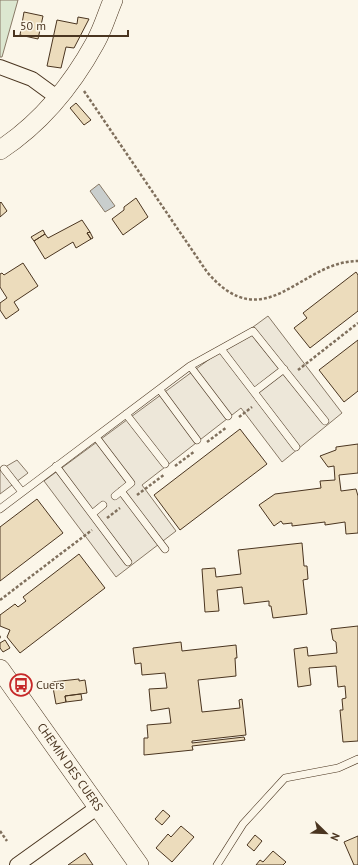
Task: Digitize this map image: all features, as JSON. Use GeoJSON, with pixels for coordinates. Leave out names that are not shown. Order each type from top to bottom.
{"type":"FeatureCollection","features":[{"type":"Feature","properties":{"kind":"street"},"geometry":{"type":"LineString","coordinates":[[0,150],[18,138],[40,118],[58,98],[96,42],[113,0]]}},
{"type":"Feature","properties":{"kind":"street"},"geometry":{"type":"LineString","coordinates":[[0,68],[32,79],[58,98]]}},
{"type":"Feature","properties":{"kind":"street","name":"CHEMIN DES CUERS"},"geometry":{"type":"LineString","coordinates":[[0,670],[139,865]]}},
{"type":"Feature","properties":{"kind":"street"},"geometry":{"type":"LineString","coordinates":[[17,865],[98,807]]}},
{"type":"Feature","properties":{"kind":"lane"},"geometry":{"type":"LineString","coordinates":[[0,509],[190,366],[253,331],[324,421]]}},
{"type":"Feature","properties":{"kind":"lane"},"geometry":{"type":"LineString","coordinates":[[221,349],[296,447]]}},
{"type":"Feature","properties":{"kind":"lane"},"geometry":{"type":"LineString","coordinates":[[190,366],[230,419]]}},
{"type":"Feature","properties":{"kind":"lane"},"geometry":{"type":"LineString","coordinates":[[254,392],[284,369]]}},
{"type":"Feature","properties":{"kind":"lane"},"geometry":{"type":"LineString","coordinates":[[160,390],[200,443]]}},
{"type":"Feature","properties":{"kind":"lane"},"geometry":{"type":"LineString","coordinates":[[126,414],[165,464]]}},
{"type":"Feature","properties":{"kind":"lane"},"geometry":{"type":"LineString","coordinates":[[96,437],[131,483],[115,496]]}},
{"type":"Feature","properties":{"kind":"lane"},"geometry":{"type":"LineString","coordinates":[[56,466],[128,562]]}},
{"type":"Feature","properties":{"kind":"lane"},"geometry":{"type":"LineString","coordinates":[[4,469],[22,492]]}},
{"type":"Feature","properties":{"kind":"lane"},"geometry":{"type":"LineString","coordinates":[[122,491],[165,549]]}},
{"type":"Feature","properties":{"kind":"lane"},"geometry":{"type":"LineString","coordinates":[[92,514],[103,505]]}},
{"type":"Feature","properties":{"kind":"lane"},"geometry":{"type":"LineString","coordinates":[[217,865],[243,824],[285,778],[338,768],[358,759]]}},
{"type":"Feature","properties":{"kind":"path"},"geometry":{"type":"LineString","coordinates":[[71,80],[86,92],[207,272],[227,291],[249,298],[272,297],[336,265],[358,261]]}},
{"type":"Feature","properties":{"kind":"path"},"geometry":{"type":"LineString","coordinates":[[200,443],[230,419]]}},
{"type":"Feature","properties":{"kind":"path"},"geometry":{"type":"LineString","coordinates":[[0,600],[195,450]]}},
{"type":"Feature","properties":{"kind":"path"},"geometry":{"type":"LineString","coordinates":[[0,831],[8,841]]}},
{"type":"Feature","properties":{"kind":"green space"},"geometry":{"type":"Polygon","coordinates":[[[0,0],[18,0],[2,57],[0,57],[0,0]]]}},
{"type":"Feature","properties":{"kind":"shaded area"},"geometry":{"type":"Polygon","coordinates":[[[99,184],[115,206],[105,212],[90,191],[99,184]]]}},
{"type":"Feature","properties":{"kind":"shaded area"},"geometry":{"type":"Polygon","coordinates":[[[268,316],[342,413],[282,462],[241,408],[142,485],[176,531],[116,577],[44,481],[268,316]]]}},
{"type":"Feature","properties":{"kind":"shaded area"},"geometry":{"type":"Polygon","coordinates":[[[17,460],[28,473],[0,494],[0,470],[17,460]]]}},
{"type":"Feature","properties":{"kind":"building"},"geometry":{"type":"Polygon","coordinates":[[[24,12],[43,16],[38,39],[20,35],[24,12]]]}},
{"type":"Feature","properties":{"kind":"building"},"geometry":{"type":"Polygon","coordinates":[[[78,17],[89,19],[74,48],[66,47],[61,68],[47,66],[57,20],[77,24],[78,17]]]}},
{"type":"Feature","properties":{"kind":"building"},"geometry":{"type":"Polygon","coordinates":[[[76,103],[91,120],[84,125],[70,108],[76,103]]]}},
{"type":"Feature","properties":{"kind":"building"},"geometry":{"type":"Polygon","coordinates":[[[136,198],[148,217],[123,235],[112,219],[136,198]]]}},
{"type":"Feature","properties":{"kind":"building"},"geometry":{"type":"Polygon","coordinates":[[[1,202],[7,211],[0,217],[0,203],[1,202]]]}},
{"type":"Feature","properties":{"kind":"building"},"geometry":{"type":"Polygon","coordinates":[[[82,220],[90,232],[87,233],[91,239],[76,248],[73,242],[45,259],[34,241],[45,234],[48,238],[82,220]]]}},
{"type":"Feature","properties":{"kind":"building"},"geometry":{"type":"Polygon","coordinates":[[[43,230],[45,234],[34,241],[31,237],[43,230]]]}},
{"type":"Feature","properties":{"kind":"building"},"geometry":{"type":"Polygon","coordinates":[[[90,232],[93,238],[91,239],[87,233],[90,232]]]}},
{"type":"Feature","properties":{"kind":"building"},"geometry":{"type":"Polygon","coordinates":[[[23,263],[38,286],[14,302],[19,310],[6,319],[0,310],[0,303],[7,298],[0,287],[0,274],[2,273],[4,275],[23,263]]]}},
{"type":"Feature","properties":{"kind":"building"},"geometry":{"type":"Polygon","coordinates":[[[356,272],[358,275],[358,311],[310,348],[294,328],[307,318],[303,313],[356,272]]]}},
{"type":"Feature","properties":{"kind":"building"},"geometry":{"type":"Polygon","coordinates":[[[358,340],[358,391],[344,402],[319,370],[358,340]]]}},
{"type":"Feature","properties":{"kind":"building"},"geometry":{"type":"Polygon","coordinates":[[[240,429],[267,464],[180,530],[154,495],[240,429]]]}},
{"type":"Feature","properties":{"kind":"building"},"geometry":{"type":"Polygon","coordinates":[[[358,444],[358,473],[339,475],[341,491],[356,489],[358,496],[358,533],[346,534],[345,522],[325,525],[325,522],[292,526],[292,523],[283,524],[281,521],[274,526],[259,505],[275,494],[321,488],[320,481],[335,480],[334,466],[328,467],[320,456],[336,450],[336,447],[358,444]]]}},
{"type":"Feature","properties":{"kind":"building"},"geometry":{"type":"Polygon","coordinates":[[[37,499],[63,533],[0,581],[0,527],[37,499]]]}},
{"type":"Feature","properties":{"kind":"building"},"geometry":{"type":"Polygon","coordinates":[[[302,543],[304,566],[307,566],[308,579],[303,580],[307,614],[273,618],[269,601],[244,604],[242,587],[217,590],[219,611],[205,612],[202,569],[215,568],[216,577],[241,574],[238,550],[302,543]]]}},
{"type":"Feature","properties":{"kind":"building"},"geometry":{"type":"Polygon","coordinates":[[[79,554],[105,588],[20,653],[7,637],[10,630],[0,626],[0,615],[15,604],[18,607],[26,601],[23,597],[79,554]]]}},
{"type":"Feature","properties":{"kind":"building"},"geometry":{"type":"Polygon","coordinates":[[[358,626],[358,741],[343,742],[340,710],[343,710],[342,699],[346,698],[345,686],[338,687],[336,666],[309,668],[311,685],[298,687],[294,649],[307,647],[308,656],[337,653],[336,642],[333,640],[331,629],[358,626]]]}},
{"type":"Feature","properties":{"kind":"building"},"geometry":{"type":"Polygon","coordinates":[[[5,640],[10,648],[3,652],[0,648],[0,643],[5,640]]]}},
{"type":"Feature","properties":{"kind":"building"},"geometry":{"type":"Polygon","coordinates":[[[181,642],[182,651],[236,645],[236,676],[198,680],[202,712],[240,708],[239,700],[242,699],[246,735],[192,741],[192,743],[244,737],[245,740],[192,746],[193,750],[144,755],[144,738],[148,738],[147,725],[171,723],[169,708],[151,711],[149,689],[167,688],[165,673],[142,675],[141,663],[135,664],[133,648],[181,642]]]}},
{"type":"Feature","properties":{"kind":"building"},"geometry":{"type":"Polygon","coordinates":[[[79,679],[79,681],[85,680],[87,693],[65,696],[66,702],[56,704],[52,682],[79,679]]]}},
{"type":"Feature","properties":{"kind":"building"},"geometry":{"type":"Polygon","coordinates":[[[81,694],[82,700],[66,702],[65,696],[81,694]]]}},
{"type":"Feature","properties":{"kind":"building"},"geometry":{"type":"Polygon","coordinates":[[[163,810],[170,816],[162,825],[155,819],[163,810]]]}},
{"type":"Feature","properties":{"kind":"building"},"geometry":{"type":"Polygon","coordinates":[[[181,826],[194,837],[172,862],[156,848],[168,834],[171,837],[181,826]]]}},
{"type":"Feature","properties":{"kind":"building"},"geometry":{"type":"Polygon","coordinates":[[[255,835],[262,841],[254,851],[247,845],[255,835]]]}},
{"type":"Feature","properties":{"kind":"building"},"geometry":{"type":"Polygon","coordinates":[[[358,836],[358,865],[354,865],[344,842],[358,836]]]}},
{"type":"Feature","properties":{"kind":"building"},"geometry":{"type":"Polygon","coordinates":[[[273,851],[286,862],[283,865],[256,865],[260,860],[263,862],[273,851]]]}},
{"type":"Feature","properties":{"kind":"building"},"geometry":{"type":"Polygon","coordinates":[[[85,853],[93,865],[68,865],[85,853]]]}},
{"type":"Feature","properties":{"kind":"place","name":"Cuers"},"geometry":{"type":"Point","coordinates":[21,685]}}]}
